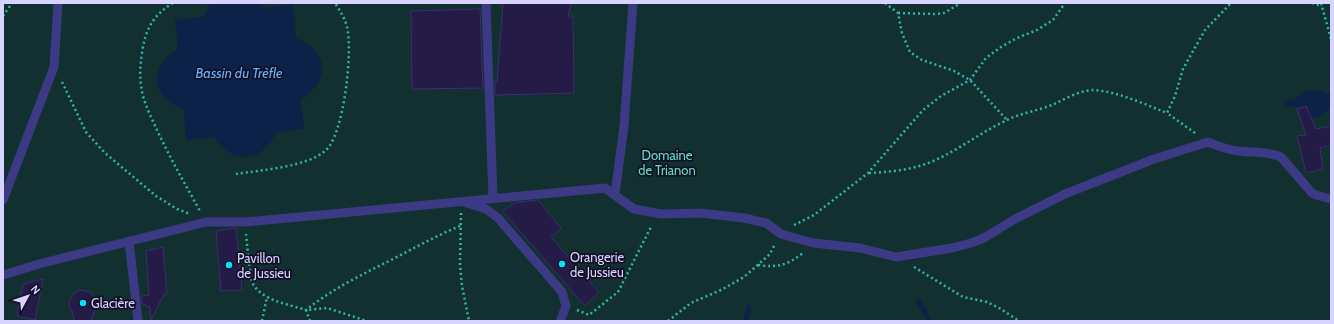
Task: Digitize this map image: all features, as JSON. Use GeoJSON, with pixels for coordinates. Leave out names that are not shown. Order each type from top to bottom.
{"type":"FeatureCollection","features":[{"type":"Feature","properties":{"kind":"lane"},"geometry":{"type":"LineString","coordinates":[[3,200],[54,67],[58,3]]}},
{"type":"Feature","properties":{"kind":"lane"},"geometry":{"type":"LineString","coordinates":[[486,3],[493,197]]}},
{"type":"Feature","properties":{"kind":"lane"},"geometry":{"type":"LineString","coordinates":[[615,194],[624,126],[633,3]]}},
{"type":"Feature","properties":{"kind":"lane"},"geometry":{"type":"LineString","coordinates":[[3,275],[39,264],[206,222],[245,222],[493,197],[605,188],[634,209],[661,214],[700,213],[744,218],[766,223],[781,234],[813,242],[860,248],[896,257],[952,248],[971,243],[984,238],[1015,219],[1065,194],[1154,159],[1208,142],[1222,148],[1236,151],[1275,154],[1281,157],[1312,193],[1316,196],[1331,199]]}},
{"type":"Feature","properties":{"kind":"lane"},"geometry":{"type":"LineString","coordinates":[[458,201],[486,209],[498,218],[562,292],[566,306],[561,319]]}},
{"type":"Feature","properties":{"kind":"lane"},"geometry":{"type":"LineString","coordinates":[[129,241],[138,321]]}},
{"type":"Feature","properties":{"kind":"path"},"geometry":{"type":"LineString","coordinates":[[3,16],[12,3]]}},
{"type":"Feature","properties":{"kind":"path"},"geometry":{"type":"LineString","coordinates":[[173,3],[156,16],[148,29],[143,45],[140,81],[143,97],[163,144],[206,222]]}},
{"type":"Feature","properties":{"kind":"path"},"geometry":{"type":"LineString","coordinates":[[236,174],[297,163],[316,157],[326,150],[332,143],[341,115],[348,67],[349,40],[347,26],[342,14],[334,3]]}},
{"type":"Feature","properties":{"kind":"path"},"geometry":{"type":"LineString","coordinates":[[885,3],[898,13],[935,14],[944,13],[961,3]]}},
{"type":"Feature","properties":{"kind":"path"},"geometry":{"type":"LineString","coordinates":[[668,321],[691,303],[744,277],[770,254],[781,234],[791,226],[814,215],[868,173],[924,110],[941,96],[970,80],[986,58],[1001,47],[1017,38],[1037,30],[1053,20],[1065,3]]}},
{"type":"Feature","properties":{"kind":"path"},"geometry":{"type":"LineString","coordinates":[[1167,113],[1183,69],[1196,46],[1206,30],[1230,3]]}},
{"type":"Feature","properties":{"kind":"path"},"geometry":{"type":"LineString","coordinates":[[1312,3],[1322,4],[1331,39]]}},
{"type":"Feature","properties":{"kind":"path"},"geometry":{"type":"LineString","coordinates":[[898,13],[902,33],[910,52],[922,60],[954,71],[970,80],[1007,120]]}},
{"type":"Feature","properties":{"kind":"path"},"geometry":{"type":"LineString","coordinates":[[54,67],[86,132],[104,153],[156,196],[178,209],[206,222]]}},
{"type":"Feature","properties":{"kind":"path"},"geometry":{"type":"LineString","coordinates":[[868,173],[898,171],[930,162],[1007,120],[1050,106],[1076,94],[1092,90],[1107,92],[1129,98],[1167,113],[1208,142]]}},
{"type":"Feature","properties":{"kind":"path"},"geometry":{"type":"LineString","coordinates":[[458,201],[462,215],[460,265],[462,286],[469,321]]}},
{"type":"Feature","properties":{"kind":"path"},"geometry":{"type":"LineString","coordinates":[[566,306],[589,315],[618,292],[652,227],[656,213]]}},
{"type":"Feature","properties":{"kind":"path"},"geometry":{"type":"LineString","coordinates":[[245,222],[252,283],[261,293],[267,297],[306,310],[327,308],[367,321]]}},
{"type":"Feature","properties":{"kind":"path"},"geometry":{"type":"LineString","coordinates":[[306,310],[355,278],[436,236],[462,225]]}},
{"type":"Feature","properties":{"kind":"path"},"geometry":{"type":"LineString","coordinates":[[758,265],[783,265],[793,261],[813,242]]}},
{"type":"Feature","properties":{"kind":"path"},"geometry":{"type":"LineString","coordinates":[[896,257],[963,297],[987,302],[1019,321]]}},
{"type":"Feature","properties":{"kind":"path"},"geometry":{"type":"LineString","coordinates":[[262,321],[267,297]]}},
{"type":"Feature","properties":{"kind":"path"},"geometry":{"type":"LineString","coordinates":[[306,310],[309,316],[308,321]]}},
{"type":"Feature","properties":{"kind":"green space","name":"Domaine de Trianon"},"geometry":{"type":"Polygon","coordinates":[[[3,3],[1331,3],[1331,321],[3,321],[3,3]]]}},
{"type":"Feature","properties":{"kind":"water","name":"Bassin du Trèfle"},"geometry":{"type":"Polygon","coordinates":[[[212,3],[260,3],[264,8],[293,4],[296,38],[315,50],[320,58],[322,67],[318,84],[311,92],[301,99],[304,129],[276,132],[263,150],[255,155],[247,157],[238,156],[221,146],[214,137],[186,140],[184,109],[165,98],[157,82],[158,73],[162,64],[168,56],[178,49],[175,20],[204,17],[208,7],[212,3]]]}},
{"type":"Feature","properties":{"kind":"water"},"geometry":{"type":"Polygon","coordinates":[[[1306,91],[1323,91],[1325,93],[1331,92],[1330,107],[1322,115],[1316,118],[1311,117],[1297,108],[1291,106],[1285,107],[1284,101],[1295,99],[1306,91]]]}},
{"type":"Feature","properties":{"kind":"building"},"geometry":{"type":"Polygon","coordinates":[[[503,3],[571,3],[568,16],[573,16],[574,93],[495,95],[495,81],[497,81],[503,3]]]}},
{"type":"Feature","properties":{"kind":"building"},"geometry":{"type":"Polygon","coordinates":[[[480,9],[483,88],[412,89],[411,11],[480,9]]]}},
{"type":"Feature","properties":{"kind":"building"},"geometry":{"type":"Polygon","coordinates":[[[1306,106],[1316,129],[1331,126],[1331,145],[1320,148],[1323,169],[1306,173],[1297,136],[1306,135],[1297,109],[1306,106]]]}},
{"type":"Feature","properties":{"kind":"building","name":"Orangerie de Jussieu"},"geometry":{"type":"Polygon","coordinates":[[[538,200],[561,228],[551,237],[599,292],[585,306],[503,212],[514,203],[538,200]]]}},
{"type":"Feature","properties":{"kind":"building","name":"Pavillon de Jussieu"},"geometry":{"type":"Polygon","coordinates":[[[236,228],[242,290],[221,291],[216,231],[236,228]]]}},
{"type":"Feature","properties":{"kind":"building"},"geometry":{"type":"Polygon","coordinates":[[[163,247],[167,294],[164,294],[151,320],[150,307],[142,304],[141,296],[149,295],[146,251],[163,247]]]}},
{"type":"Feature","properties":{"kind":"building"},"geometry":{"type":"Polygon","coordinates":[[[43,279],[35,320],[17,316],[23,284],[43,279]]]}},
{"type":"Feature","properties":{"kind":"building","name":"Glacière"},"geometry":{"type":"Polygon","coordinates":[[[81,290],[90,292],[95,298],[96,307],[91,321],[74,321],[69,305],[70,300],[74,293],[81,290]]]}},
{"type":"Feature","properties":{"kind":"waterway"},"geometry":{"type":"LineString","coordinates":[[918,301],[929,321]]}},
{"type":"Feature","properties":{"kind":"waterway"},"geometry":{"type":"LineString","coordinates":[[747,321],[746,318],[749,307]]}},
{"type":"Feature","properties":{"kind":"place","name":"Orangerie de Jussieu"},"geometry":{"type":"Point","coordinates":[562,264]}},
{"type":"Feature","properties":{"kind":"place","name":"Pavillon de Jussieu"},"geometry":{"type":"Point","coordinates":[229,265]}},
{"type":"Feature","properties":{"kind":"place","name":"Glacière"},"geometry":{"type":"Point","coordinates":[83,303]}}]}
